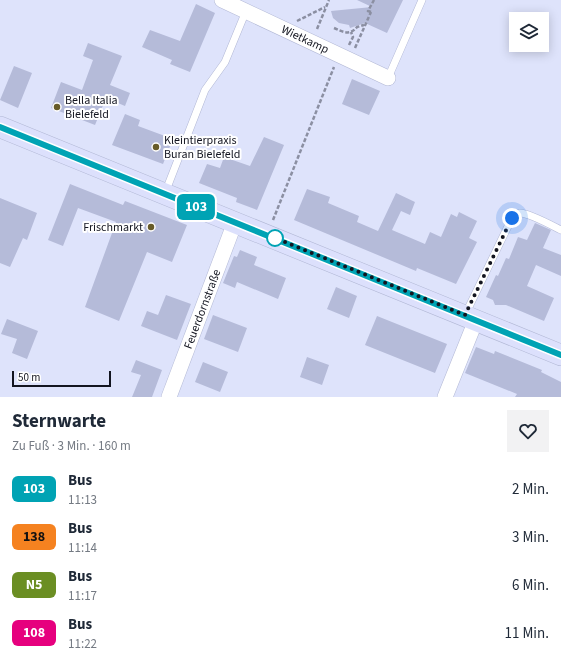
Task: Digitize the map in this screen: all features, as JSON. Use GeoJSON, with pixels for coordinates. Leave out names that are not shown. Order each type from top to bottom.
{"type":"FeatureCollection","features":[{"type":"Feature","properties":{"kind":"street","name":"Wietkamp"},"geometry":{"type":"LineString","coordinates":[[222,0],[388,78]]}},
{"type":"Feature","properties":{"kind":"street"},"geometry":{"type":"LineString","coordinates":[[0,127],[471,317],[561,355]]}},
{"type":"Feature","properties":{"kind":"street","name":"Feuerdornstraße"},"geometry":{"type":"LineString","coordinates":[[169,397],[235,222]]}},
{"type":"Feature","properties":{"kind":"street"},"geometry":{"type":"LineString","coordinates":[[445,397],[471,317]]}},
{"type":"Feature","properties":{"kind":"lane"},"geometry":{"type":"LineString","coordinates":[[388,78],[422,0]]}},
{"type":"Feature","properties":{"kind":"lane"},"geometry":{"type":"LineString","coordinates":[[164,194],[205,90],[225,62],[246,11]]}},
{"type":"Feature","properties":{"kind":"lane"},"geometry":{"type":"LineString","coordinates":[[471,317],[512,218],[515,215],[520,213],[561,230]]}},
{"type":"Feature","properties":{"kind":"path"},"geometry":{"type":"LineString","coordinates":[[311,42],[328,0]]}},
{"type":"Feature","properties":{"kind":"path"},"geometry":{"type":"LineString","coordinates":[[354,50],[371,12],[368,11],[374,0]]}},
{"type":"Feature","properties":{"kind":"path"},"geometry":{"type":"LineString","coordinates":[[295,22],[326,7]]}},
{"type":"Feature","properties":{"kind":"path"},"geometry":{"type":"LineString","coordinates":[[334,28],[345,33],[351,32],[357,27],[364,25]]}},
{"type":"Feature","properties":{"kind":"path"},"geometry":{"type":"LineString","coordinates":[[348,47],[353,37],[351,32]]}},
{"type":"Feature","properties":{"kind":"path"},"geometry":{"type":"LineString","coordinates":[[270,236],[273,220],[336,61]]}},
{"type":"Feature","properties":{"kind":"building"},"geometry":{"type":"Polygon","coordinates":[[[357,0],[403,0],[387,33],[365,23],[350,28],[349,25],[339,23],[333,18],[331,11],[372,7],[357,0]]]}},
{"type":"Feature","properties":{"kind":"building"},"geometry":{"type":"Polygon","coordinates":[[[196,4],[215,13],[190,72],[170,64],[172,60],[142,47],[150,30],[180,41],[196,4]]]}},
{"type":"Feature","properties":{"kind":"building"},"geometry":{"type":"Polygon","coordinates":[[[88,43],[122,56],[110,85],[130,93],[125,106],[106,98],[95,125],[51,108],[61,82],[82,90],[93,60],[83,56],[88,43]]]}},
{"type":"Feature","properties":{"kind":"building"},"geometry":{"type":"Polygon","coordinates":[[[14,66],[32,73],[18,108],[0,100],[14,66]]]}},
{"type":"Feature","properties":{"kind":"building"},"geometry":{"type":"Polygon","coordinates":[[[352,79],[380,91],[369,115],[342,104],[352,79]]]}},
{"type":"Feature","properties":{"kind":"building"},"geometry":{"type":"Polygon","coordinates":[[[125,114],[140,120],[138,126],[173,139],[163,164],[112,145],[125,114]]]}},
{"type":"Feature","properties":{"kind":"building"},"geometry":{"type":"Polygon","coordinates":[[[264,137],[284,145],[257,210],[236,202],[237,198],[199,183],[207,164],[220,168],[224,157],[250,166],[264,137]]]}},
{"type":"Feature","properties":{"kind":"building"},"geometry":{"type":"Polygon","coordinates":[[[70,184],[123,205],[125,201],[187,225],[172,262],[147,252],[119,321],[85,307],[116,222],[78,208],[63,246],[48,240],[70,184]]]}},
{"type":"Feature","properties":{"kind":"building"},"geometry":{"type":"Polygon","coordinates":[[[307,189],[330,197],[328,203],[359,216],[357,222],[378,231],[396,193],[415,202],[410,215],[401,211],[392,230],[425,244],[430,232],[441,237],[451,214],[457,217],[459,212],[477,221],[469,238],[477,242],[456,284],[417,268],[416,271],[294,220],[307,189]]]}},
{"type":"Feature","properties":{"kind":"building"},"geometry":{"type":"Polygon","coordinates":[[[0,198],[37,213],[27,240],[23,238],[10,267],[0,263],[0,198]]]}},
{"type":"Feature","properties":{"kind":"building"},"geometry":{"type":"Polygon","coordinates":[[[535,223],[551,230],[543,248],[561,255],[561,276],[536,265],[527,286],[554,298],[544,321],[506,305],[495,305],[493,300],[486,297],[506,258],[509,259],[518,237],[527,240],[535,223]]]}},
{"type":"Feature","properties":{"kind":"building"},"geometry":{"type":"Polygon","coordinates":[[[240,250],[257,257],[254,265],[286,278],[278,299],[237,282],[235,288],[223,283],[234,256],[237,257],[240,250]]]}},
{"type":"Feature","properties":{"kind":"building"},"geometry":{"type":"Polygon","coordinates":[[[336,287],[357,296],[349,318],[327,309],[336,287]]]}},
{"type":"Feature","properties":{"kind":"building"},"geometry":{"type":"Polygon","coordinates":[[[166,295],[191,304],[177,340],[141,326],[147,311],[158,315],[166,295]]]}},
{"type":"Feature","properties":{"kind":"building"},"geometry":{"type":"Polygon","coordinates":[[[213,315],[247,328],[238,352],[204,339],[213,315]]]}},
{"type":"Feature","properties":{"kind":"building"},"geometry":{"type":"Polygon","coordinates":[[[377,316],[447,344],[435,373],[365,345],[377,316]]]}},
{"type":"Feature","properties":{"kind":"building"},"geometry":{"type":"Polygon","coordinates":[[[7,319],[38,331],[27,359],[12,353],[17,339],[1,334],[7,319]]]}},
{"type":"Feature","properties":{"kind":"building"},"geometry":{"type":"Polygon","coordinates":[[[476,347],[494,354],[495,351],[542,370],[541,372],[561,382],[561,397],[515,397],[517,394],[465,373],[476,347]]]}},
{"type":"Feature","properties":{"kind":"building"},"geometry":{"type":"Polygon","coordinates":[[[307,357],[329,365],[322,385],[300,377],[307,357]]]}},
{"type":"Feature","properties":{"kind":"building"},"geometry":{"type":"Polygon","coordinates":[[[136,360],[162,370],[152,397],[132,397],[141,375],[131,372],[136,360]]]}},
{"type":"Feature","properties":{"kind":"building"},"geometry":{"type":"Polygon","coordinates":[[[203,362],[228,372],[220,392],[195,382],[203,362]]]}},
{"type":"Feature","properties":{"kind":"bus line","name":"103"},"geometry":{"type":"LineString","coordinates":[[0,127],[561,355]]}},
{"type":"Feature","properties":{"kind":"place","name":"Bella Italia Bielefeld"},"geometry":{"type":"Point","coordinates":[57,107]}},
{"type":"Feature","properties":{"kind":"place","name":"Kleintierpraxis Buran Bielefeld"},"geometry":{"type":"Point","coordinates":[156,147]}},
{"type":"Feature","properties":{"kind":"place","name":"Frischmarkt"},"geometry":{"type":"Point","coordinates":[151,227]}},
{"type":"Feature","properties":{"kind":"route"},"geometry":{"type":"LineString","coordinates":[[275,238],[270,236],[465,315],[512,218]]}}]}
